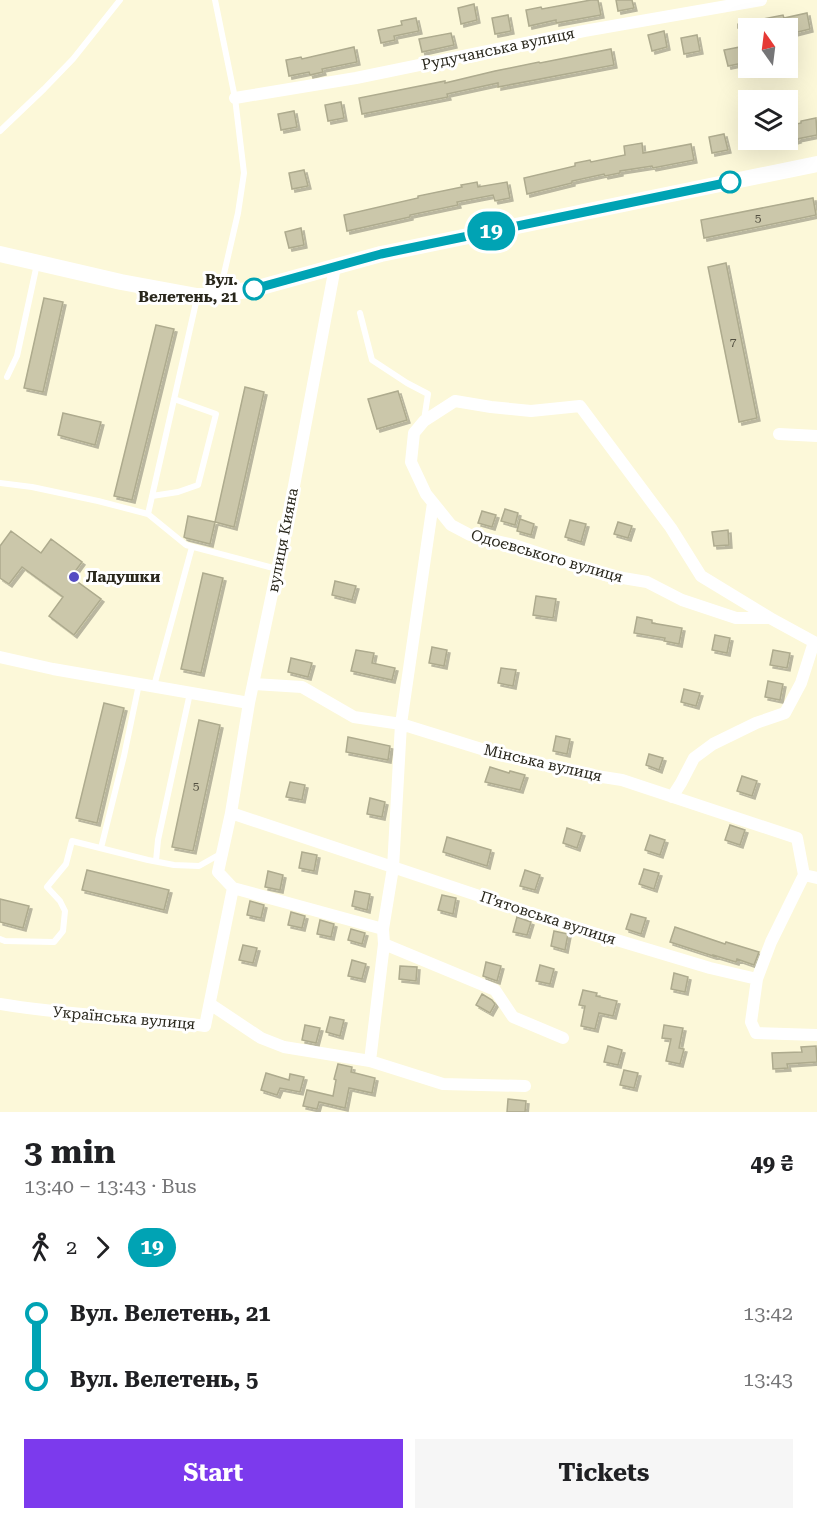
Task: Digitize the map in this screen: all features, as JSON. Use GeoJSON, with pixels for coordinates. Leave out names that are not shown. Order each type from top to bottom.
{"type":"FeatureCollection","features":[{"type":"Feature","properties":{"kind":"street","name":"Рудучанська вулиця"},"geometry":{"type":"LineString","coordinates":[[235,99],[356,78],[584,31],[761,0]]}},
{"type":"Feature","properties":{"kind":"street"},"geometry":{"type":"LineString","coordinates":[[0,254],[121,282],[197,296],[220,294],[254,289],[381,254],[817,164]]}},
{"type":"Feature","properties":{"kind":"street","name":"вулиця Кияна"},"geometry":{"type":"LineString","coordinates":[[231,813],[249,704],[335,267]]}},
{"type":"Feature","properties":{"kind":"street"},"geometry":{"type":"LineString","coordinates":[[424,421],[455,400],[531,411],[580,406],[671,528],[701,576],[770,618]]}},
{"type":"Feature","properties":{"kind":"street","name":"Одоєвського вулиця"},"geometry":{"type":"LineString","coordinates":[[424,421],[414,433],[411,462],[426,494],[451,525],[470,535],[514,545],[605,575],[647,582],[682,600],[736,618],[770,618],[814,642],[801,683],[785,713],[756,723],[713,744],[694,758],[672,797]]}},
{"type":"Feature","properties":{"kind":"street"},"geometry":{"type":"LineString","coordinates":[[779,434],[817,436]]}},
{"type":"Feature","properties":{"kind":"street"},"geometry":{"type":"LineString","coordinates":[[370,1061],[384,944],[383,929],[393,868],[401,724],[434,503]]}},
{"type":"Feature","properties":{"kind":"street"},"geometry":{"type":"LineString","coordinates":[[0,657],[53,669],[249,704]]}},
{"type":"Feature","properties":{"kind":"street","name":"Мінська вулиця"},"geometry":{"type":"LineString","coordinates":[[254,684],[302,687],[354,717],[401,724],[491,752],[577,773],[622,780],[797,838],[804,875]]}},
{"type":"Feature","properties":{"kind":"street"},"geometry":{"type":"LineString","coordinates":[[231,813],[218,872],[233,888],[383,929]]}},
{"type":"Feature","properties":{"kind":"street","name":"П’ятовська вулиця"},"geometry":{"type":"LineString","coordinates":[[231,813],[560,923],[710,968],[757,979]]}},
{"type":"Feature","properties":{"kind":"street"},"geometry":{"type":"LineString","coordinates":[[817,878],[804,875],[771,942],[757,979],[751,1022],[756,1033],[817,1035]]}},
{"type":"Feature","properties":{"kind":"street","name":"Українська вулиця"},"geometry":{"type":"LineString","coordinates":[[0,1004],[95,1016],[167,1020],[205,1026],[233,888]]}},
{"type":"Feature","properties":{"kind":"street"},"geometry":{"type":"LineString","coordinates":[[384,944],[495,990],[513,1017],[563,1038]]}},
{"type":"Feature","properties":{"kind":"street"},"geometry":{"type":"LineString","coordinates":[[210,1004],[261,1038],[284,1047],[370,1061],[443,1084],[525,1086]]}},
{"type":"Feature","properties":{"kind":"lane"},"geometry":{"type":"LineString","coordinates":[[0,131],[72,59],[120,0]]}},
{"type":"Feature","properties":{"kind":"lane"},"geometry":{"type":"LineString","coordinates":[[215,0],[235,99],[244,173],[238,213],[220,294]]}},
{"type":"Feature","properties":{"kind":"lane"},"geometry":{"type":"LineString","coordinates":[[7,377],[17,356],[38,263]]}},
{"type":"Feature","properties":{"kind":"lane"},"geometry":{"type":"LineString","coordinates":[[148,513],[197,296]]}},
{"type":"Feature","properties":{"kind":"lane"},"geometry":{"type":"LineString","coordinates":[[360,313],[372,360],[428,394],[424,421]]}},
{"type":"Feature","properties":{"kind":"lane"},"geometry":{"type":"LineString","coordinates":[[152,496],[178,492],[198,485],[216,414],[174,399]]}},
{"type":"Feature","properties":{"kind":"lane"},"geometry":{"type":"LineString","coordinates":[[0,483],[32,487],[148,513],[186,545],[277,569]]}},
{"type":"Feature","properties":{"kind":"lane"},"geometry":{"type":"LineString","coordinates":[[154,686],[192,547]]}},
{"type":"Feature","properties":{"kind":"lane"},"geometry":{"type":"LineString","coordinates":[[101,848],[139,683]]}},
{"type":"Feature","properties":{"kind":"lane"},"geometry":{"type":"LineString","coordinates":[[156,861],[158,840],[190,693]]}},
{"type":"Feature","properties":{"kind":"lane"},"geometry":{"type":"LineString","coordinates":[[0,939],[54,942],[63,931],[65,911],[60,901],[47,887],[66,864],[72,841],[174,865],[200,866],[222,853]]}},
{"type":"Feature","properties":{"kind":"building"},"geometry":{"type":"Polygon","coordinates":[[[598,0],[601,15],[556,23],[556,20],[529,26],[526,10],[598,0]]]}},
{"type":"Feature","properties":{"kind":"building"},"geometry":{"type":"Polygon","coordinates":[[[616,0],[632,0],[634,8],[618,11],[616,0]]]}},
{"type":"Feature","properties":{"kind":"building"},"geometry":{"type":"Polygon","coordinates":[[[474,4],[477,20],[461,24],[458,8],[474,4]]]}},
{"type":"Feature","properties":{"kind":"building"},"geometry":{"type":"Polygon","coordinates":[[[807,13],[810,29],[798,32],[798,18],[784,18],[807,13]]]}},
{"type":"Feature","properties":{"kind":"building"},"geometry":{"type":"Polygon","coordinates":[[[508,15],[511,31],[495,34],[492,18],[508,15]]]}},
{"type":"Feature","properties":{"kind":"building"},"geometry":{"type":"Polygon","coordinates":[[[783,15],[784,18],[768,18],[783,15]]]}},
{"type":"Feature","properties":{"kind":"building"},"geometry":{"type":"Polygon","coordinates":[[[416,18],[419,31],[394,36],[395,40],[381,43],[378,30],[402,25],[401,21],[416,18]]]}},
{"type":"Feature","properties":{"kind":"building"},"geometry":{"type":"Polygon","coordinates":[[[664,31],[667,47],[652,51],[648,35],[664,31]]]}},
{"type":"Feature","properties":{"kind":"building"},"geometry":{"type":"Polygon","coordinates":[[[451,33],[454,45],[422,52],[419,39],[451,33]]]}},
{"type":"Feature","properties":{"kind":"building"},"geometry":{"type":"Polygon","coordinates":[[[697,35],[700,51],[684,54],[681,38],[697,35]]]}},
{"type":"Feature","properties":{"kind":"building"},"geometry":{"type":"Polygon","coordinates":[[[354,47],[357,62],[322,69],[323,72],[310,75],[309,72],[289,76],[286,60],[301,57],[302,59],[354,47]]]}},
{"type":"Feature","properties":{"kind":"building"},"geometry":{"type":"Polygon","coordinates":[[[738,47],[738,64],[728,66],[724,50],[738,47]]]}},
{"type":"Feature","properties":{"kind":"building"},"geometry":{"type":"Polygon","coordinates":[[[611,49],[614,65],[498,87],[498,83],[447,94],[448,97],[362,114],[359,98],[611,49]]]}},
{"type":"Feature","properties":{"kind":"building"},"geometry":{"type":"Polygon","coordinates":[[[341,102],[344,118],[328,121],[325,105],[341,102]]]}},
{"type":"Feature","properties":{"kind":"building"},"geometry":{"type":"Polygon","coordinates":[[[294,111],[297,127],[281,130],[278,114],[294,111]]]}},
{"type":"Feature","properties":{"kind":"building"},"geometry":{"type":"Polygon","coordinates":[[[816,118],[817,135],[798,139],[798,124],[816,118]]]}},
{"type":"Feature","properties":{"kind":"building"},"geometry":{"type":"Polygon","coordinates":[[[724,134],[728,150],[712,153],[709,137],[724,134]]]}},
{"type":"Feature","properties":{"kind":"building"},"geometry":{"type":"Polygon","coordinates":[[[642,143],[643,153],[691,144],[694,160],[653,168],[652,166],[620,171],[620,173],[605,176],[604,174],[527,194],[524,178],[575,166],[575,163],[625,155],[624,146],[642,143]]]}},
{"type":"Feature","properties":{"kind":"building"},"geometry":{"type":"Polygon","coordinates":[[[304,170],[308,186],[292,189],[289,173],[304,170]]]}},
{"type":"Feature","properties":{"kind":"building"},"geometry":{"type":"Polygon","coordinates":[[[477,182],[478,187],[507,182],[510,198],[495,201],[493,195],[457,202],[458,205],[347,231],[344,215],[477,182]]]}},
{"type":"Feature","properties":{"kind":"building"},"geometry":{"type":"Polygon","coordinates":[[[813,198],[816,215],[704,238],[701,220],[813,198]]]}},
{"type":"Feature","properties":{"kind":"building"},"geometry":{"type":"Polygon","coordinates":[[[301,228],[304,245],[289,248],[285,232],[301,228]]]}},
{"type":"Feature","properties":{"kind":"building"},"geometry":{"type":"Polygon","coordinates":[[[726,263],[757,418],[739,422],[708,267],[726,263]]]}},
{"type":"Feature","properties":{"kind":"building"},"geometry":{"type":"Polygon","coordinates":[[[44,298],[63,302],[43,392],[24,388],[44,298]]]}},
{"type":"Feature","properties":{"kind":"building"},"geometry":{"type":"Polygon","coordinates":[[[156,325],[174,329],[132,500],[114,496],[156,325]]]}},
{"type":"Feature","properties":{"kind":"building"},"geometry":{"type":"Polygon","coordinates":[[[245,387],[264,392],[234,527],[215,522],[245,387]]]}},
{"type":"Feature","properties":{"kind":"building"},"geometry":{"type":"Polygon","coordinates":[[[398,391],[407,420],[377,429],[368,399],[398,391]]]}},
{"type":"Feature","properties":{"kind":"building"},"geometry":{"type":"Polygon","coordinates":[[[63,413],[101,422],[95,445],[58,435],[63,413]]]}},
{"type":"Feature","properties":{"kind":"building"},"geometry":{"type":"Polygon","coordinates":[[[505,509],[518,513],[515,525],[501,521],[505,509]]]}},
{"type":"Feature","properties":{"kind":"building"},"geometry":{"type":"Polygon","coordinates":[[[482,511],[496,515],[492,527],[478,523],[482,511]]]}},
{"type":"Feature","properties":{"kind":"building"},"geometry":{"type":"Polygon","coordinates":[[[188,516],[215,522],[210,544],[184,537],[188,516]]]}},
{"type":"Feature","properties":{"kind":"building"},"geometry":{"type":"Polygon","coordinates":[[[520,519],[534,524],[531,535],[517,531],[520,519]]]}},
{"type":"Feature","properties":{"kind":"building"},"geometry":{"type":"Polygon","coordinates":[[[570,520],[586,524],[581,542],[565,537],[570,520]]]}},
{"type":"Feature","properties":{"kind":"building"},"geometry":{"type":"Polygon","coordinates":[[[618,522],[632,526],[628,538],[614,534],[618,522]]]}},
{"type":"Feature","properties":{"kind":"building"},"geometry":{"type":"Polygon","coordinates":[[[728,530],[729,545],[714,546],[712,532],[728,530]]]}},
{"type":"Feature","properties":{"kind":"building"},"geometry":{"type":"Polygon","coordinates":[[[11,531],[41,553],[51,539],[82,562],[71,577],[101,599],[74,635],[49,616],[63,597],[22,567],[9,584],[0,578],[0,546],[11,531]]]}},
{"type":"Feature","properties":{"kind":"building"},"geometry":{"type":"Polygon","coordinates":[[[203,573],[223,578],[201,673],[181,669],[203,573]]]}},
{"type":"Feature","properties":{"kind":"building"},"geometry":{"type":"Polygon","coordinates":[[[335,581],[356,586],[352,600],[332,595],[335,581]]]}},
{"type":"Feature","properties":{"kind":"building"},"geometry":{"type":"Polygon","coordinates":[[[536,596],[556,599],[553,618],[533,615],[536,596]]]}},
{"type":"Feature","properties":{"kind":"building"},"geometry":{"type":"Polygon","coordinates":[[[637,617],[652,620],[652,623],[682,628],[679,644],[664,641],[665,638],[634,633],[637,617]]]}},
{"type":"Feature","properties":{"kind":"building"},"geometry":{"type":"Polygon","coordinates":[[[715,635],[730,638],[727,653],[712,650],[715,635]]]}},
{"type":"Feature","properties":{"kind":"building"},"geometry":{"type":"Polygon","coordinates":[[[432,647],[447,650],[444,666],[429,663],[432,647]]]}},
{"type":"Feature","properties":{"kind":"building"},"geometry":{"type":"Polygon","coordinates":[[[356,650],[374,653],[372,663],[395,668],[392,680],[351,671],[356,650]]]}},
{"type":"Feature","properties":{"kind":"building"},"geometry":{"type":"Polygon","coordinates":[[[773,650],[790,653],[787,668],[770,665],[773,650]]]}},
{"type":"Feature","properties":{"kind":"building"},"geometry":{"type":"Polygon","coordinates":[[[291,658],[312,663],[308,677],[288,672],[291,658]]]}},
{"type":"Feature","properties":{"kind":"building"},"geometry":{"type":"Polygon","coordinates":[[[501,668],[516,670],[513,686],[498,683],[501,668]]]}},
{"type":"Feature","properties":{"kind":"building"},"geometry":{"type":"Polygon","coordinates":[[[768,681],[783,684],[780,700],[765,697],[768,681]]]}},
{"type":"Feature","properties":{"kind":"building"},"geometry":{"type":"Polygon","coordinates":[[[684,689],[700,693],[696,706],[681,702],[684,689]]]}},
{"type":"Feature","properties":{"kind":"building"},"geometry":{"type":"Polygon","coordinates":[[[104,703],[124,708],[97,823],[76,818],[104,703]]]}},
{"type":"Feature","properties":{"kind":"building"},"geometry":{"type":"Polygon","coordinates":[[[199,720],[220,725],[193,851],[172,847],[199,720]]]}},
{"type":"Feature","properties":{"kind":"building"},"geometry":{"type":"Polygon","coordinates":[[[556,736],[570,739],[567,754],[553,751],[556,736]]]}},
{"type":"Feature","properties":{"kind":"building"},"geometry":{"type":"Polygon","coordinates":[[[348,737],[390,746],[388,760],[346,752],[348,737]]]}},
{"type":"Feature","properties":{"kind":"building"},"geometry":{"type":"Polygon","coordinates":[[[649,754],[663,758],[659,770],[646,765],[649,754]]]}},
{"type":"Feature","properties":{"kind":"building"},"geometry":{"type":"Polygon","coordinates":[[[490,767],[525,775],[520,790],[485,782],[490,767]]]}},
{"type":"Feature","properties":{"kind":"building"},"geometry":{"type":"Polygon","coordinates":[[[742,776],[757,781],[752,796],[737,791],[742,776]]]}},
{"type":"Feature","properties":{"kind":"building"},"geometry":{"type":"Polygon","coordinates":[[[290,782],[305,785],[302,800],[286,797],[290,782]]]}},
{"type":"Feature","properties":{"kind":"building"},"geometry":{"type":"Polygon","coordinates":[[[370,798],[385,802],[382,817],[367,814],[370,798]]]}},
{"type":"Feature","properties":{"kind":"building"},"geometry":{"type":"Polygon","coordinates":[[[730,825],[745,830],[740,845],[725,840],[730,825]]]}},
{"type":"Feature","properties":{"kind":"building"},"geometry":{"type":"Polygon","coordinates":[[[567,828],[582,833],[577,848],[563,843],[567,828]]]}},
{"type":"Feature","properties":{"kind":"building"},"geometry":{"type":"Polygon","coordinates":[[[650,835],[665,840],[660,855],[645,850],[650,835]]]}},
{"type":"Feature","properties":{"kind":"building"},"geometry":{"type":"Polygon","coordinates":[[[447,837],[491,850],[487,866],[443,852],[447,837]]]}},
{"type":"Feature","properties":{"kind":"building"},"geometry":{"type":"Polygon","coordinates":[[[302,852],[317,855],[314,871],[299,868],[302,852]]]}},
{"type":"Feature","properties":{"kind":"building"},"geometry":{"type":"Polygon","coordinates":[[[644,869],[659,873],[654,889],[639,884],[644,869]]]}},
{"type":"Feature","properties":{"kind":"building"},"geometry":{"type":"Polygon","coordinates":[[[87,870],[169,890],[164,910],[82,890],[87,870]]]}},
{"type":"Feature","properties":{"kind":"building"},"geometry":{"type":"Polygon","coordinates":[[[525,870],[540,875],[535,890],[520,886],[525,870]]]}},
{"type":"Feature","properties":{"kind":"building"},"geometry":{"type":"Polygon","coordinates":[[[268,871],[283,875],[280,890],[265,887],[268,871]]]}},
{"type":"Feature","properties":{"kind":"building"},"geometry":{"type":"Polygon","coordinates":[[[355,891],[370,894],[367,910],[352,906],[355,891]]]}},
{"type":"Feature","properties":{"kind":"building"},"geometry":{"type":"Polygon","coordinates":[[[442,895],[456,898],[453,914],[438,910],[442,895]]]}},
{"type":"Feature","properties":{"kind":"building"},"geometry":{"type":"Polygon","coordinates":[[[0,899],[29,906],[23,928],[0,922],[0,899]]]}},
{"type":"Feature","properties":{"kind":"building"},"geometry":{"type":"Polygon","coordinates":[[[250,901],[264,905],[261,918],[247,915],[250,901]]]}},
{"type":"Feature","properties":{"kind":"building"},"geometry":{"type":"Polygon","coordinates":[[[291,912],[305,916],[302,928],[288,925],[291,912]]]}},
{"type":"Feature","properties":{"kind":"building"},"geometry":{"type":"Polygon","coordinates":[[[631,914],[646,918],[641,934],[626,929],[631,914]]]}},
{"type":"Feature","properties":{"kind":"building"},"geometry":{"type":"Polygon","coordinates":[[[517,917],[531,922],[527,935],[513,932],[517,917]]]}},
{"type":"Feature","properties":{"kind":"building"},"geometry":{"type":"Polygon","coordinates":[[[320,920],[334,924],[331,937],[317,934],[320,920]]]}},
{"type":"Feature","properties":{"kind":"building"},"geometry":{"type":"Polygon","coordinates":[[[675,927],[725,944],[726,942],[759,952],[754,965],[737,959],[736,962],[713,956],[670,942],[675,927]]]}},
{"type":"Feature","properties":{"kind":"building"},"geometry":{"type":"Polygon","coordinates":[[[351,929],[365,933],[362,944],[348,940],[351,929]]]}},
{"type":"Feature","properties":{"kind":"building"},"geometry":{"type":"Polygon","coordinates":[[[554,931],[568,934],[565,950],[551,946],[554,931]]]}},
{"type":"Feature","properties":{"kind":"building"},"geometry":{"type":"Polygon","coordinates":[[[243,945],[257,948],[253,963],[239,960],[243,945]]]}},
{"type":"Feature","properties":{"kind":"building"},"geometry":{"type":"Polygon","coordinates":[[[352,960],[366,964],[362,979],[348,976],[352,960]]]}},
{"type":"Feature","properties":{"kind":"building"},"geometry":{"type":"Polygon","coordinates":[[[486,962],[501,966],[497,981],[483,976],[486,962]]]}},
{"type":"Feature","properties":{"kind":"building"},"geometry":{"type":"Polygon","coordinates":[[[540,965],[554,969],[550,984],[536,981],[540,965]]]}},
{"type":"Feature","properties":{"kind":"building"},"geometry":{"type":"Polygon","coordinates":[[[400,966],[417,967],[416,981],[399,979],[400,966]]]}},
{"type":"Feature","properties":{"kind":"building"},"geometry":{"type":"Polygon","coordinates":[[[674,973],[688,977],[685,992],[671,989],[674,973]]]}},
{"type":"Feature","properties":{"kind":"building"},"geometry":{"type":"Polygon","coordinates":[[[583,990],[617,1001],[613,1016],[599,1013],[595,1029],[581,1026],[585,1006],[579,1005],[583,990]]]}},
{"type":"Feature","properties":{"kind":"building"},"geometry":{"type":"Polygon","coordinates":[[[482,994],[495,1004],[490,1013],[476,1005],[482,994]]]}},
{"type":"Feature","properties":{"kind":"building"},"geometry":{"type":"Polygon","coordinates":[[[330,1017],[344,1020],[340,1036],[326,1032],[330,1017]]]}},
{"type":"Feature","properties":{"kind":"building"},"geometry":{"type":"Polygon","coordinates":[[[305,1025],[320,1028],[316,1043],[302,1040],[305,1025]]]}},
{"type":"Feature","properties":{"kind":"building"},"geometry":{"type":"Polygon","coordinates":[[[664,1025],[683,1028],[679,1048],[684,1049],[680,1064],[666,1061],[671,1039],[662,1038],[664,1025]]]}},
{"type":"Feature","properties":{"kind":"building"},"geometry":{"type":"Polygon","coordinates":[[[608,1046],[622,1050],[618,1065],[604,1062],[608,1046]]]}},
{"type":"Feature","properties":{"kind":"building"},"geometry":{"type":"Polygon","coordinates":[[[816,1046],[817,1062],[787,1064],[788,1068],[773,1069],[772,1053],[802,1052],[801,1047],[816,1046]]]}},
{"type":"Feature","properties":{"kind":"building"},"geometry":{"type":"Polygon","coordinates":[[[338,1064],[352,1067],[351,1072],[375,1078],[372,1093],[349,1088],[345,1108],[319,1102],[317,1109],[303,1106],[307,1090],[333,1096],[338,1064]]]}},
{"type":"Feature","properties":{"kind":"building"},"geometry":{"type":"Polygon","coordinates":[[[624,1070],[638,1073],[634,1088],[620,1085],[624,1070]]]}},
{"type":"Feature","properties":{"kind":"building"},"geometry":{"type":"Polygon","coordinates":[[[266,1073],[289,1080],[290,1074],[304,1077],[300,1092],[280,1088],[277,1095],[261,1090],[266,1073]]]}},
{"type":"Feature","properties":{"kind":"building"},"geometry":{"type":"Polygon","coordinates":[[[508,1099],[526,1101],[525,1112],[507,1112],[508,1099]]]}},
{"type":"Feature","properties":{"kind":"bus line","name":"19"},"geometry":{"type":"LineString","coordinates":[[254,289],[381,254],[730,182]]}},
{"type":"Feature","properties":{"kind":"place","name":"Вул. Велетень, 21"},"geometry":{"type":"Point","coordinates":[254,289]}},
{"type":"Feature","properties":{"kind":"place","name":"Ладушки"},"geometry":{"type":"Point","coordinates":[74,577]}}]}
